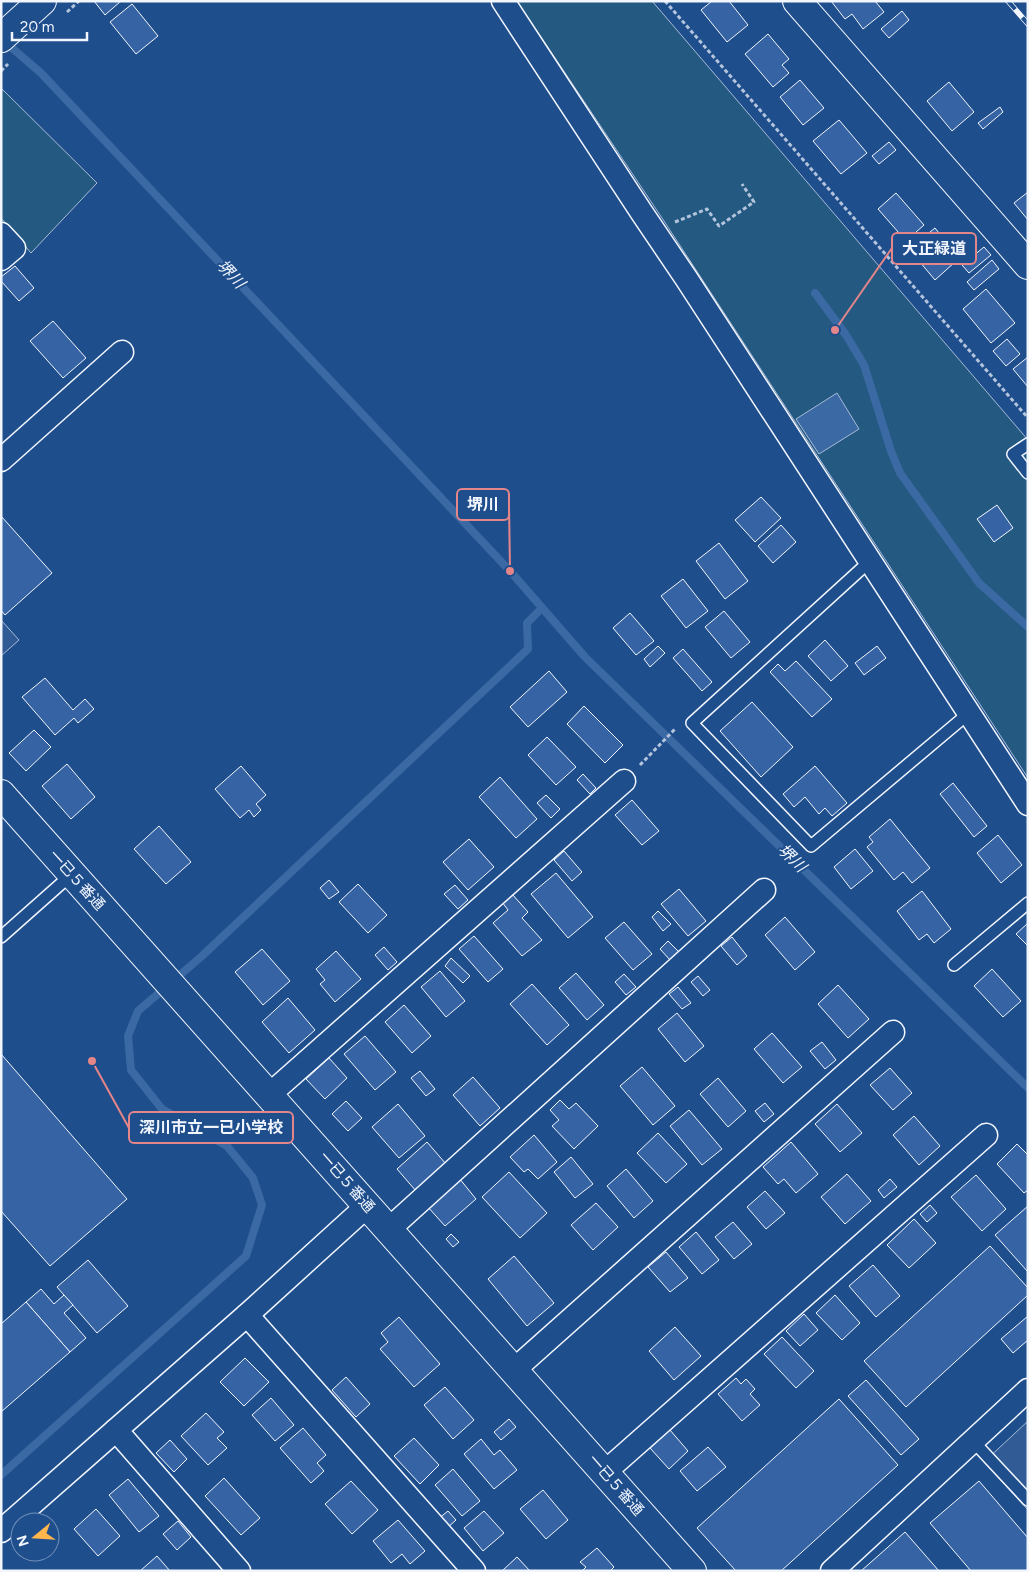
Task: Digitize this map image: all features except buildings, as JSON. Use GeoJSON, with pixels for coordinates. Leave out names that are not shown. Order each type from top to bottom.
{"type":"FeatureCollection","features":[{"type":"Feature","properties":{"kind":"street"},"geometry":{"type":"LineString","coordinates":[[8,31],[42,1]]}},
{"type":"Feature","properties":{"kind":"street"},"geometry":{"type":"LineString","coordinates":[[503,1],[686,278],[1028,804]]}},
{"type":"Feature","properties":{"kind":"street"},"geometry":{"type":"LineString","coordinates":[[797,1],[1028,265]]}},
{"type":"Feature","properties":{"kind":"street"},"geometry":{"type":"LineString","coordinates":[[1,234],[14,248],[1,258]]}},
{"type":"Feature","properties":{"kind":"street"},"geometry":{"type":"LineString","coordinates":[[1,460],[122,352]]}},
{"type":"Feature","properties":{"kind":"street"},"geometry":{"type":"LineString","coordinates":[[269,1095],[624,780]]}},
{"type":"Feature","properties":{"kind":"street","name":"一已５番通"},"geometry":{"type":"LineString","coordinates":[[1,794],[692,1571]]}},
{"type":"Feature","properties":{"kind":"street"},"geometry":{"type":"LineString","coordinates":[[388,1230],[764,890]]}},
{"type":"Feature","properties":{"kind":"street"},"geometry":{"type":"LineString","coordinates":[[514,1370],[893,1032]]}},
{"type":"Feature","properties":{"kind":"street"},"geometry":{"type":"LineString","coordinates":[[605,1472],[986,1135]]}},
{"type":"Feature","properties":{"kind":"street"},"geometry":{"type":"LineString","coordinates":[[1,1531],[247,1316],[367,1206]]}},
{"type":"Feature","properties":{"kind":"street"},"geometry":{"type":"LineString","coordinates":[[247,1316],[474,1571]]}},
{"type":"Feature","properties":{"kind":"street"},"geometry":{"type":"LineString","coordinates":[[832,1571],[973,1440],[1025,1400]]}},
{"type":"Feature","properties":{"kind":"street"},"geometry":{"type":"LineString","coordinates":[[116,1430],[239,1571]]}},
{"type":"Feature","properties":{"kind":"lane"},"geometry":{"type":"LineString","coordinates":[[1028,444],[1013,454],[1028,473]]}},
{"type":"Feature","properties":{"kind":"lane"},"geometry":{"type":"LineString","coordinates":[[870,561],[692,723],[811,846],[969,713]]}},
{"type":"Feature","properties":{"kind":"lane"},"geometry":{"type":"LineString","coordinates":[[1,937],[72,874]]}},
{"type":"Feature","properties":{"kind":"lane"},"geometry":{"type":"LineString","coordinates":[[954,965],[1028,903]]}},
{"type":"Feature","properties":{"kind":"lane"},"geometry":{"type":"LineString","coordinates":[[973,1440],[1028,1500]]}},
{"type":"Feature","properties":{"kind":"path"},"geometry":{"type":"LineString","coordinates":[[665,1],[1028,418]]}},
{"type":"Feature","properties":{"kind":"path"},"geometry":{"type":"LineString","coordinates":[[677,231],[674,223],[707,209],[719,226],[754,202],[742,184]]}},
{"type":"Feature","properties":{"kind":"path"},"geometry":{"type":"LineString","coordinates":[[652,752],[682,723]]}},
{"type":"Feature","properties":{"kind":"shaded area"},"geometry":{"type":"Polygon","coordinates":[[[517,1],[652,1],[1028,440],[1028,778],[664,221],[517,1]]]}},
{"type":"Feature","properties":{"kind":"shaded area"},"geometry":{"type":"Polygon","coordinates":[[[1,88],[97,183],[31,253],[1,218],[1,88]]]}},
{"type":"Feature","properties":{"kind":"shaded area"},"geometry":{"type":"Polygon","coordinates":[[[837,393],[859,429],[819,454],[796,419],[837,393]]]}},
{"type":"Feature","properties":{"kind":"shaded area"},"geometry":{"type":"Polygon","coordinates":[[[1,620],[19,640],[1,656],[1,620]]]}},
{"type":"Feature","properties":{"kind":"shaded area"},"geometry":{"type":"Polygon","coordinates":[[[1028,1421],[1028,1510],[984,1462],[1028,1421]]]}},
{"type":"Feature","properties":{"kind":"waterway","name":"堺川"},"geometry":{"type":"LineString","coordinates":[[5,42],[41,73],[510,571],[585,657],[1028,1088]]}},
{"type":"Feature","properties":{"kind":"waterway"},"geometry":{"type":"LineString","coordinates":[[815,293],[846,335],[864,365],[891,451],[900,473],[979,583],[1028,627]]}},
{"type":"Feature","properties":{"kind":"waterway"},"geometry":{"type":"LineString","coordinates":[[1,1475],[246,1256],[262,1205],[253,1178],[227,1146],[162,1109],[131,1070],[128,1036],[138,1011],[202,956],[528,649],[527,623],[542,608]]}},
{"type":"Feature","properties":{"kind":"railway"},"geometry":{"type":"LineString","coordinates":[[1008,1],[1028,24]]}},
{"type":"Feature","properties":{"kind":"place","name":"大正緑道"},"geometry":{"type":"Point","coordinates":[835,330]}},
{"type":"Feature","properties":{"kind":"place","name":"堺川"},"geometry":{"type":"Point","coordinates":[510,571]}},
{"type":"Feature","properties":{"kind":"place","name":"深川市立一已小学校"},"geometry":{"type":"Point","coordinates":[92,1061]}}]}
